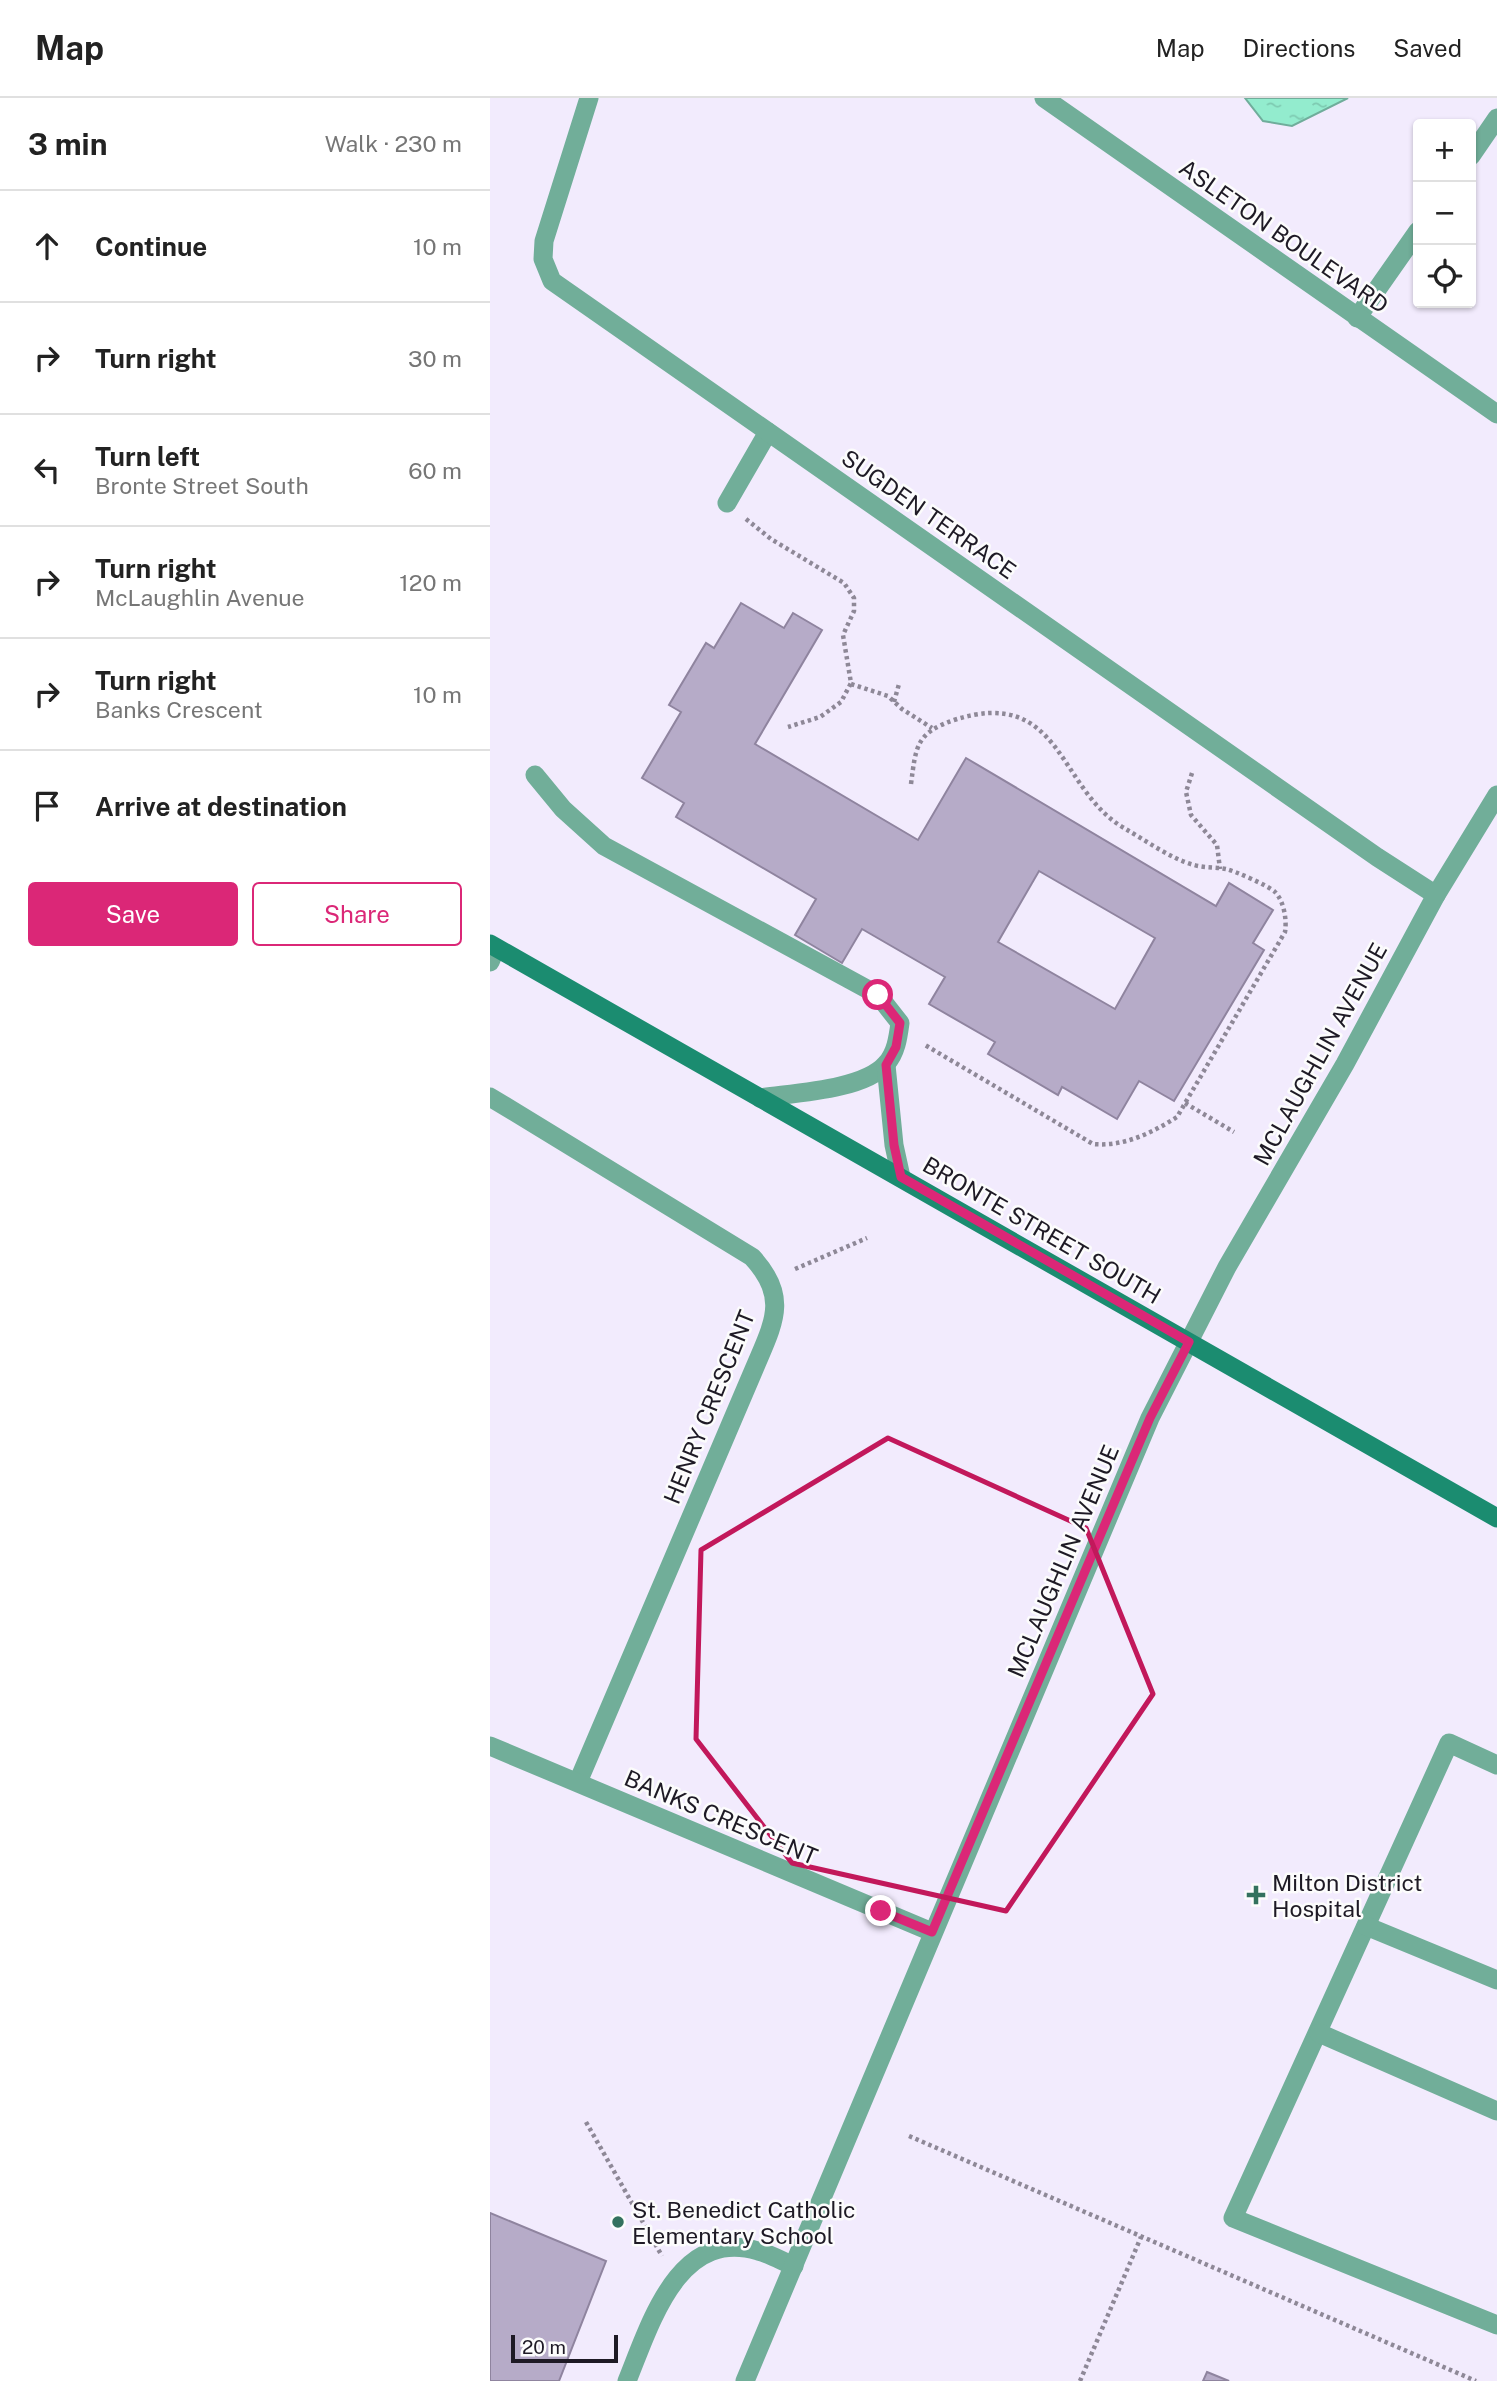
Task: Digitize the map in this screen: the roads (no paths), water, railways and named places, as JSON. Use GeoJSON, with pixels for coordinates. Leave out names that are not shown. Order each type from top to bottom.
{"type":"FeatureCollection","features":[{"type":"Feature","properties":{"kind":"main road","name":"BRONTE STREET SOUTH"},"geometry":{"type":"LineString","coordinates":[[492,951],[901,1177],[1497,1518]]}},
{"type":"Feature","properties":{"kind":"street","name":"SUGDEN TERRACE"},"geometry":{"type":"LineString","coordinates":[[589,98],[544,240],[543,259],[552,281],[1377,857],[1436,895]]}},
{"type":"Feature","properties":{"kind":"street","name":"ASLETON BOULEVARD"},"geometry":{"type":"LineString","coordinates":[[1044,98],[1497,414]]}},
{"type":"Feature","properties":{"kind":"street"},"geometry":{"type":"LineString","coordinates":[[1476,149],[1497,118]]}},
{"type":"Feature","properties":{"kind":"street"},"geometry":{"type":"LineString","coordinates":[[1357,318],[1413,238]]}},
{"type":"Feature","properties":{"kind":"street"},"geometry":{"type":"LineString","coordinates":[[726,503],[768,432]]}},
{"type":"Feature","properties":{"kind":"street"},"geometry":{"type":"LineString","coordinates":[[536,775],[563,809],[604,846],[878,995],[900,1023],[896,1047],[886,1065],[861,1081],[760,1098]]}},
{"type":"Feature","properties":{"kind":"street","name":"MCLAUGHLIN AVENUE"},"geometry":{"type":"LineString","coordinates":[[745,2381],[1150,1418],[1227,1267],[1345,1063],[1436,895],[1497,795]]}},
{"type":"Feature","properties":{"kind":"street"},"geometry":{"type":"LineString","coordinates":[[886,1065],[894,1145],[901,1177]]}},
{"type":"Feature","properties":{"kind":"street","name":"HENRY CRESCENT"},"geometry":{"type":"LineString","coordinates":[[490,1097],[736,1246],[765,1272],[774,1292],[770,1331],[578,1782]]}},
{"type":"Feature","properties":{"kind":"street"},"geometry":{"type":"LineString","coordinates":[[1497,1765],[1448,1744],[1233,2218],[1497,2325]]}},
{"type":"Feature","properties":{"kind":"street","name":"BANKS CRESCENT"},"geometry":{"type":"LineString","coordinates":[[490,1746],[932,1932]]}},
{"type":"Feature","properties":{"kind":"street"},"geometry":{"type":"LineString","coordinates":[[1366,1926],[1497,1980]]}},
{"type":"Feature","properties":{"kind":"street"},"geometry":{"type":"LineString","coordinates":[[1319,2033],[1497,2111]]}},
{"type":"Feature","properties":{"kind":"street"},"geometry":{"type":"LineString","coordinates":[[627,2381],[660,2301],[691,2262],[723,2248],[757,2250],[793,2266]]}},
{"type":"Feature","properties":{"kind":"water"},"geometry":{"type":"Polygon","coordinates":[[[1245,98],[1348,98],[1292,126],[1263,121],[1245,98]]]}},
{"type":"Feature","properties":{"kind":"place","name":"Milton District Hospital"},"geometry":{"type":"Point","coordinates":[1256,1895]}},
{"type":"Feature","properties":{"kind":"place","name":"St. Benedict Catholic Elementary School"},"geometry":{"type":"Point","coordinates":[618,2222]}}]}
